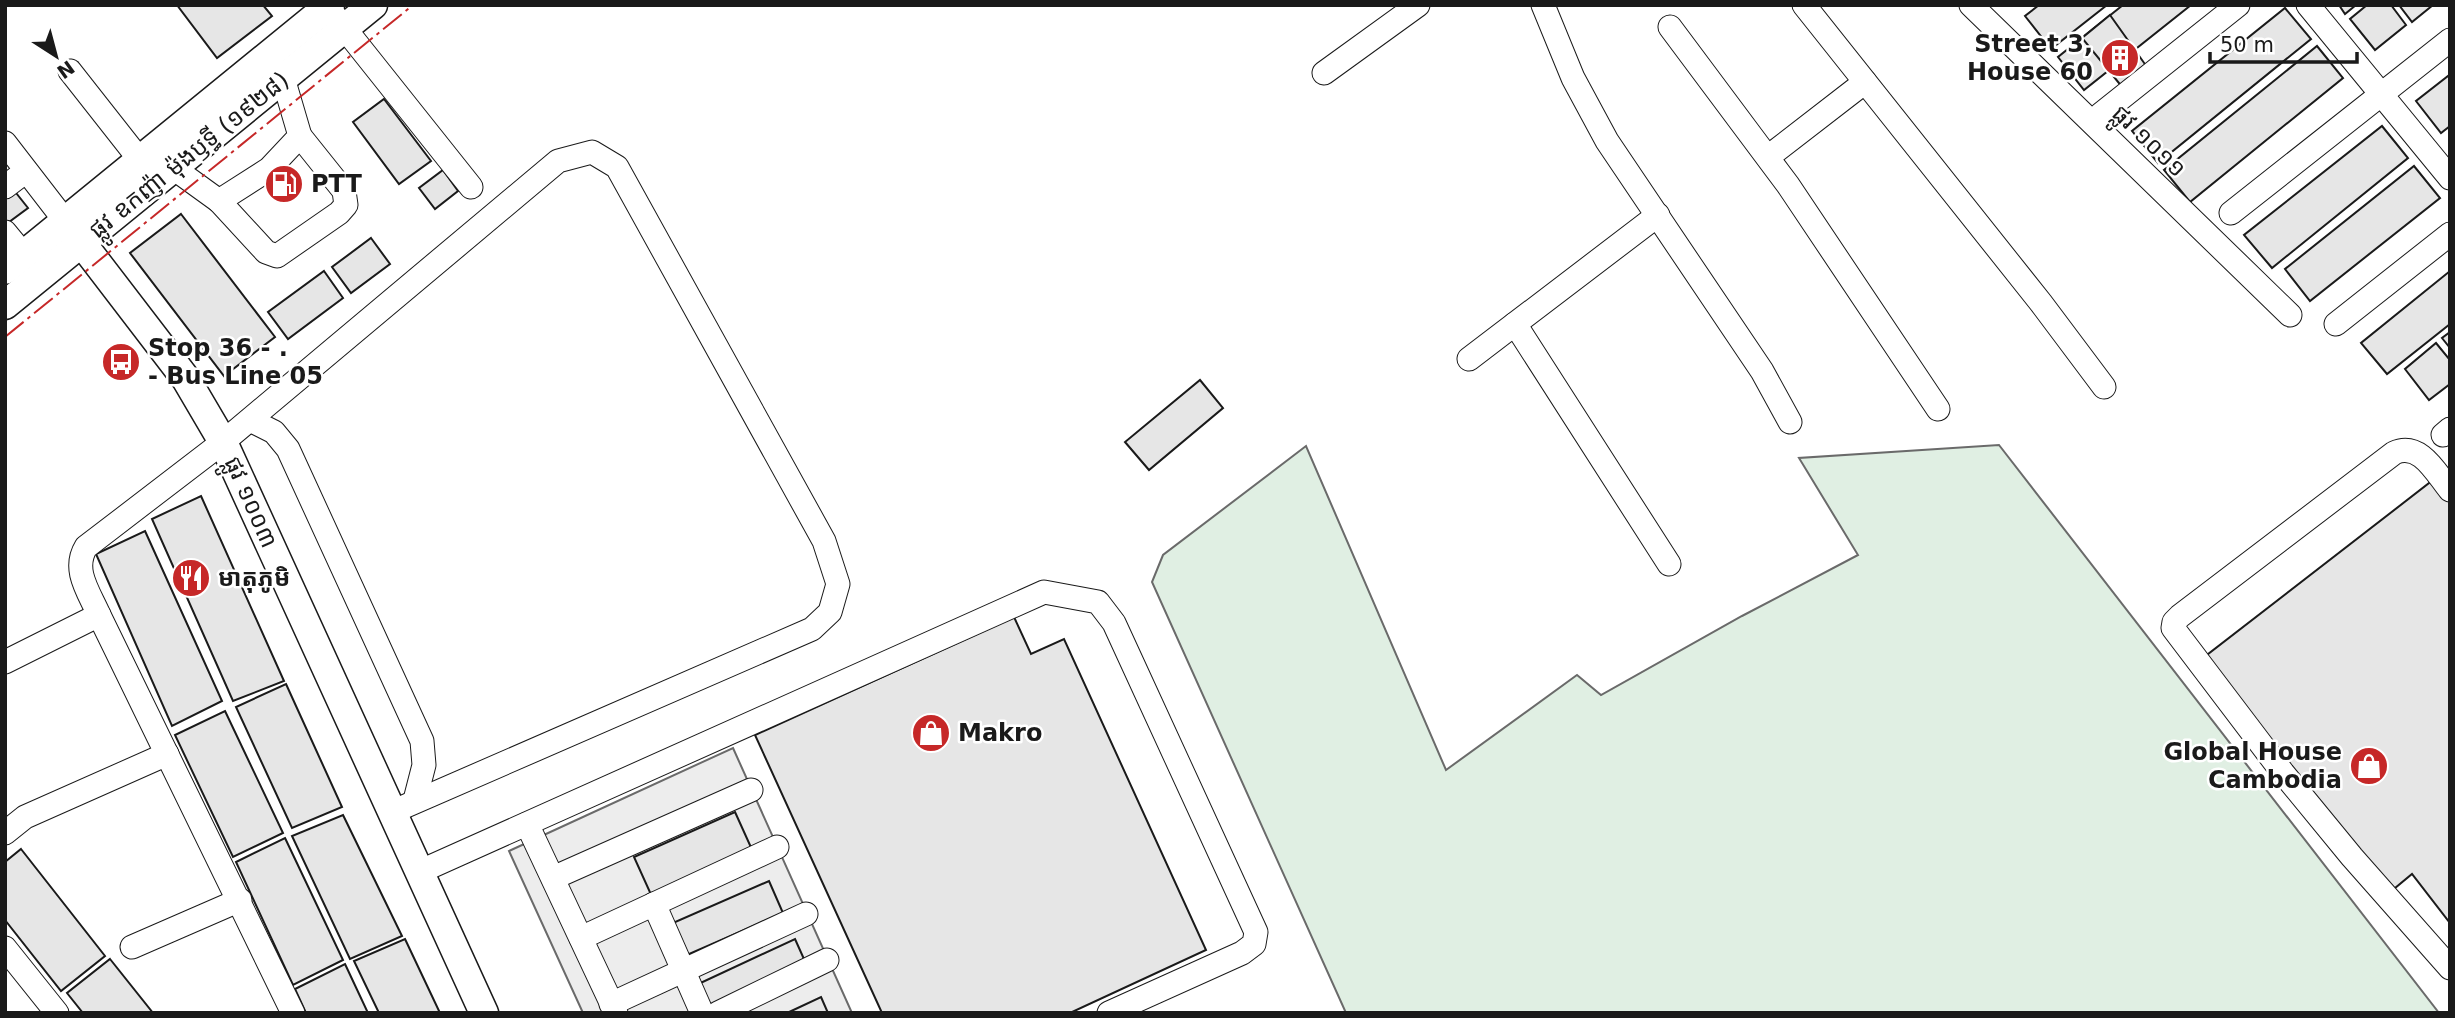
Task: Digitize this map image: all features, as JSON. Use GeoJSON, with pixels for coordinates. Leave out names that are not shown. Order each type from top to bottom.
{"type":"FeatureCollection","features":[{"type":"Feature","properties":{"kind":"main road","name":"ផ្លូវ ឧកញ៉ា ម៉ុងឫទ្ធី (១៩២៨)"},"geometry":{"type":"LineString","coordinates":[[14,263],[73,232],[172,167],[275,68],[339,14]]}},
{"type":"Feature","properties":{"kind":"main road","name":"ផ្លូវ ឧកញ៉ា ម៉ុងឫទ្ធី (១៩២៨)"},"geometry":{"type":"LineString","coordinates":[[5,305],[140,160],[275,68]]}},
{"type":"Feature","properties":{"kind":"main road","name":"ផ្លូវ ១០០៣"},"geometry":{"type":"LineString","coordinates":[[73,232],[186,379],[223,442],[404,806],[419,872],[484,1013]]}},
{"type":"Feature","properties":{"kind":"street"},"geometry":{"type":"LineString","coordinates":[[1324,73],[1418,5]]}},
{"type":"Feature","properties":{"kind":"street"},"geometry":{"type":"LineString","coordinates":[[1543,5],[1573,78],[1607,141],[1762,371],[1790,422]]}},
{"type":"Feature","properties":{"kind":"street"},"geometry":{"type":"LineString","coordinates":[[1804,5],[2104,387]]}},
{"type":"Feature","properties":{"kind":"street","name":"ផ្លូវ ១០១១"},"geometry":{"type":"LineString","coordinates":[[1971,5],[2290,315]]}},
{"type":"Feature","properties":{"kind":"street"},"geometry":{"type":"LineString","coordinates":[[2101,114],[2238,5]]}},
{"type":"Feature","properties":{"kind":"street"},"geometry":{"type":"LineString","coordinates":[[2308,5],[2450,178]]}},
{"type":"Feature","properties":{"kind":"street"},"geometry":{"type":"LineString","coordinates":[[339,14],[471,187]]}},
{"type":"Feature","properties":{"kind":"street"},"geometry":{"type":"LineString","coordinates":[[1670,27],[1768,157],[1938,409]]}},
{"type":"Feature","properties":{"kind":"street"},"geometry":{"type":"LineString","coordinates":[[2231,213],[2450,40]]}},
{"type":"Feature","properties":{"kind":"street"},"geometry":{"type":"LineString","coordinates":[[172,167],[219,201],[266,252],[277,256],[339,214],[346,205],[344,191],[300,136],[275,68]]}},
{"type":"Feature","properties":{"kind":"street"},"geometry":{"type":"LineString","coordinates":[[69,71],[140,160]]}},
{"type":"Feature","properties":{"kind":"street"},"geometry":{"type":"LineString","coordinates":[[1768,157],[1865,82]]}},
{"type":"Feature","properties":{"kind":"street"},"geometry":{"type":"LineString","coordinates":[[219,201],[269,169],[300,136]]}},
{"type":"Feature","properties":{"kind":"street","name":"ផ្លូវ ១០០៣"},"geometry":{"type":"LineString","coordinates":[[5,143],[73,232]]}},
{"type":"Feature","properties":{"kind":"street"},"geometry":{"type":"LineString","coordinates":[[293,1013],[99,615],[79,568],[79,558],[86,547],[250,420],[558,162],[592,152],[617,167],[824,541],[838,584],[830,612],[812,629],[404,806]]}},
{"type":"Feature","properties":{"kind":"street"},"geometry":{"type":"LineString","coordinates":[[5,187],[26,171]]}},
{"type":"Feature","properties":{"kind":"street"},"geometry":{"type":"LineString","coordinates":[[1469,359],[1658,215]]}},
{"type":"Feature","properties":{"kind":"street"},"geometry":{"type":"LineString","coordinates":[[5,232],[14,263]]}},
{"type":"Feature","properties":{"kind":"street"},"geometry":{"type":"LineString","coordinates":[[2336,324],[2450,234]]}},
{"type":"Feature","properties":{"kind":"street"},"geometry":{"type":"LineString","coordinates":[[1515,324],[1669,564]]}},
{"type":"Feature","properties":{"kind":"street"},"geometry":{"type":"LineString","coordinates":[[250,420],[274,432],[288,449],[422,741],[425,765],[404,806]]}},
{"type":"Feature","properties":{"kind":"street"},"geometry":{"type":"LineString","coordinates":[[2450,490],[2424,457],[2413,450],[2403,449],[2394,453],[2180,616],[2174,622],[2173,628],[2283,774],[2352,858],[2450,968]]}},
{"type":"Feature","properties":{"kind":"street"},"geometry":{"type":"LineString","coordinates":[[419,872],[1044,592],[1098,602],[1114,623],[1256,932],[1254,944],[1242,953],[1109,1013]]}},
{"type":"Feature","properties":{"kind":"street"},"geometry":{"type":"LineString","coordinates":[[5,662],[99,615]]}},
{"type":"Feature","properties":{"kind":"street"},"geometry":{"type":"LineString","coordinates":[[5,833],[25,817],[167,754]]}},
{"type":"Feature","properties":{"kind":"street"},"geometry":{"type":"LineString","coordinates":[[553,878],[751,790]]}},
{"type":"Feature","properties":{"kind":"street"},"geometry":{"type":"LineString","coordinates":[[527,824],[614,1008],[683,970],[806,914]]}},
{"type":"Feature","properties":{"kind":"street"},"geometry":{"type":"LineString","coordinates":[[581,938],[777,847]]}},
{"type":"Feature","properties":{"kind":"street"},"geometry":{"type":"LineString","coordinates":[[132,947],[240,900]]}},
{"type":"Feature","properties":{"kind":"street"},"geometry":{"type":"LineString","coordinates":[[654,904],[702,1013]]}},
{"type":"Feature","properties":{"kind":"street"},"geometry":{"type":"LineString","coordinates":[[5,948],[57,1013]]}},
{"type":"Feature","properties":{"kind":"street"},"geometry":{"type":"LineString","coordinates":[[718,1013],[827,960]]}},
{"type":"Feature","properties":{"kind":"green space"},"geometry":{"type":"Polygon","coordinates":[[[1999,445],[2439,1013],[1346,1013],[1152,582],[1163,555],[1306,446],[1446,770],[1577,675],[1601,695],[1858,555],[1799,458],[1999,445]]]}},
{"type":"Feature","properties":{"kind":"shaded area"},"geometry":{"type":"Polygon","coordinates":[[[733,748],[852,1013],[583,1013],[509,851],[733,748]]]}},
{"type":"Feature","properties":{"kind":"building"},"geometry":{"type":"Polygon","coordinates":[[[177,5],[263,5],[272,16],[217,58],[177,5]]]}},
{"type":"Feature","properties":{"kind":"building"},"geometry":{"type":"Polygon","coordinates":[[[2039,5],[2107,5],[2051,49],[2025,16],[2039,5]]]}},
{"type":"Feature","properties":{"kind":"building"},"geometry":{"type":"Polygon","coordinates":[[[2123,5],[2191,5],[2084,90],[2058,57],[2123,5]]]}},
{"type":"Feature","properties":{"kind":"building"},"geometry":{"type":"Polygon","coordinates":[[[2339,5],[2356,5],[2345,14],[2339,5]]]}},
{"type":"Feature","properties":{"kind":"building"},"geometry":{"type":"Polygon","coordinates":[[[2367,5],[2391,5],[2406,25],[2375,50],[2350,19],[2367,5]]]}},
{"type":"Feature","properties":{"kind":"building"},"geometry":{"type":"Polygon","coordinates":[[[2399,5],[2433,5],[2412,22],[2399,5]]]}},
{"type":"Feature","properties":{"kind":"building"},"geometry":{"type":"Polygon","coordinates":[[[2285,8],[2311,39],[2158,163],[2132,131],[2285,8]]]}},
{"type":"Feature","properties":{"kind":"building","name":"Street 3, House 60"},"geometry":{"type":"Polygon","coordinates":[[[2110,15],[2147,67],[2123,88],[2082,38],[2110,15]]]}},
{"type":"Feature","properties":{"kind":"building"},"geometry":{"type":"Polygon","coordinates":[[[2317,46],[2343,78],[2190,202],[2164,170],[2317,46]]]}},
{"type":"Feature","properties":{"kind":"building"},"geometry":{"type":"Polygon","coordinates":[[[2448,76],[2450,126],[2441,133],[2416,101],[2448,76]]]}},
{"type":"Feature","properties":{"kind":"building"},"geometry":{"type":"Polygon","coordinates":[[[384,99],[431,161],[399,184],[353,122],[384,99]]]}},
{"type":"Feature","properties":{"kind":"building"},"geometry":{"type":"Polygon","coordinates":[[[2382,126],[2408,158],[2272,268],[2244,235],[2382,126]]]}},
{"type":"Feature","properties":{"kind":"building"},"geometry":{"type":"Polygon","coordinates":[[[2414,166],[2440,198],[2310,301],[2285,269],[2414,166]]]}},
{"type":"Feature","properties":{"kind":"building"},"geometry":{"type":"Polygon","coordinates":[[[443,170],[458,191],[435,209],[419,188],[443,170]]]}},
{"type":"Feature","properties":{"kind":"building"},"geometry":{"type":"Polygon","coordinates":[[[5,179],[28,208],[5,225],[5,179]]]}},
{"type":"Feature","properties":{"kind":"building"},"geometry":{"type":"Polygon","coordinates":[[[181,214],[275,337],[224,376],[130,253],[181,214]]]}},
{"type":"Feature","properties":{"kind":"building"},"geometry":{"type":"Polygon","coordinates":[[[371,238],[390,264],[351,293],[332,267],[371,238]]]}},
{"type":"Feature","properties":{"kind":"building"},"geometry":{"type":"Polygon","coordinates":[[[324,271],[343,298],[288,339],[268,312],[324,271]]]}},
{"type":"Feature","properties":{"kind":"building"},"geometry":{"type":"Polygon","coordinates":[[[2450,271],[2450,324],[2387,374],[2361,343],[2450,271]]]}},
{"type":"Feature","properties":{"kind":"building"},"geometry":{"type":"Polygon","coordinates":[[[2450,332],[2450,348],[2442,338],[2450,332]]]}},
{"type":"Feature","properties":{"kind":"building"},"geometry":{"type":"Polygon","coordinates":[[[2436,343],[2450,360],[2450,384],[2429,400],[2405,369],[2436,343]]]}},
{"type":"Feature","properties":{"kind":"building"},"geometry":{"type":"Polygon","coordinates":[[[1200,380],[1223,408],[1149,470],[1125,442],[1200,380]]]}},
{"type":"Feature","properties":{"kind":"building","name":"Global House Cambodia"},"geometry":{"type":"Polygon","coordinates":[[[2433,480],[2450,502],[2450,923],[2412,874],[2389,893],[2203,658],[2433,480]]]}},
{"type":"Feature","properties":{"kind":"building"},"geometry":{"type":"Polygon","coordinates":[[[201,496],[284,681],[233,701],[152,519],[201,496]]]}},
{"type":"Feature","properties":{"kind":"building"},"geometry":{"type":"Polygon","coordinates":[[[145,531],[222,701],[172,726],[96,554],[145,531]]]}},
{"type":"Feature","properties":{"kind":"building"},"geometry":{"type":"Polygon","coordinates":[[[1014,617],[1031,654],[1064,639],[1206,950],[1070,1013],[882,1013],[755,735],[1014,617]]]}},
{"type":"Feature","properties":{"kind":"building"},"geometry":{"type":"Polygon","coordinates":[[[286,684],[342,807],[292,828],[236,707],[286,684]]]}},
{"type":"Feature","properties":{"kind":"building"},"geometry":{"type":"Polygon","coordinates":[[[225,711],[283,833],[233,857],[175,735],[225,711]]]}},
{"type":"Feature","properties":{"kind":"building"},"geometry":{"type":"Polygon","coordinates":[[[735,812],[754,854],[653,899],[634,857],[735,812]]]}},
{"type":"Feature","properties":{"kind":"building"},"geometry":{"type":"Polygon","coordinates":[[[343,815],[402,936],[350,959],[292,836],[343,815]]]}},
{"type":"Feature","properties":{"kind":"building"},"geometry":{"type":"Polygon","coordinates":[[[285,838],[343,960],[293,985],[236,862],[285,838]]]}},
{"type":"Feature","properties":{"kind":"building"},"geometry":{"type":"Polygon","coordinates":[[[21,849],[105,956],[61,991],[5,920],[5,862],[21,849]]]}},
{"type":"Feature","properties":{"kind":"building"},"geometry":{"type":"Polygon","coordinates":[[[769,881],[783,913],[680,958],[666,926],[769,881]]]}},
{"type":"Feature","properties":{"kind":"building"},"geometry":{"type":"Polygon","coordinates":[[[405,939],[440,1013],[379,1013],[354,961],[405,939]]]}},
{"type":"Feature","properties":{"kind":"building"},"geometry":{"type":"Polygon","coordinates":[[[795,939],[808,968],[710,1013],[694,986],[795,939]]]}},
{"type":"Feature","properties":{"kind":"building"},"geometry":{"type":"Polygon","coordinates":[[[110,959],[153,1013],[83,1013],[67,993],[110,959]]]}},
{"type":"Feature","properties":{"kind":"building"},"geometry":{"type":"Polygon","coordinates":[[[345,964],[368,1013],[306,1013],[295,989],[345,964]]]}},
{"type":"Feature","properties":{"kind":"building"},"geometry":{"type":"Polygon","coordinates":[[[821,997],[828,1013],[787,1013],[821,997]]]}},
{"type":"Feature","properties":{"kind":"power"},"geometry":{"type":"LineString","coordinates":[[5,337],[413,5]]}},
{"type":"Feature","properties":{"kind":"place","name":"Street 3, House 60"},"geometry":{"type":"Point","coordinates":[2120,58]}},
{"type":"Feature","properties":{"kind":"place","name":"PTT"},"geometry":{"type":"Point","coordinates":[284,184]}},
{"type":"Feature","properties":{"kind":"place","name":"Stop 36 - . - Bus Line 05"},"geometry":{"type":"Point","coordinates":[121,362]}},
{"type":"Feature","properties":{"kind":"place","name":"មាតុភូមិ"},"geometry":{"type":"Point","coordinates":[191,578]}},
{"type":"Feature","properties":{"kind":"place","name":"Makro"},"geometry":{"type":"Point","coordinates":[931,733]}},
{"type":"Feature","properties":{"kind":"place","name":"Global House Cambodia"},"geometry":{"type":"Point","coordinates":[2369,766]}}]}
